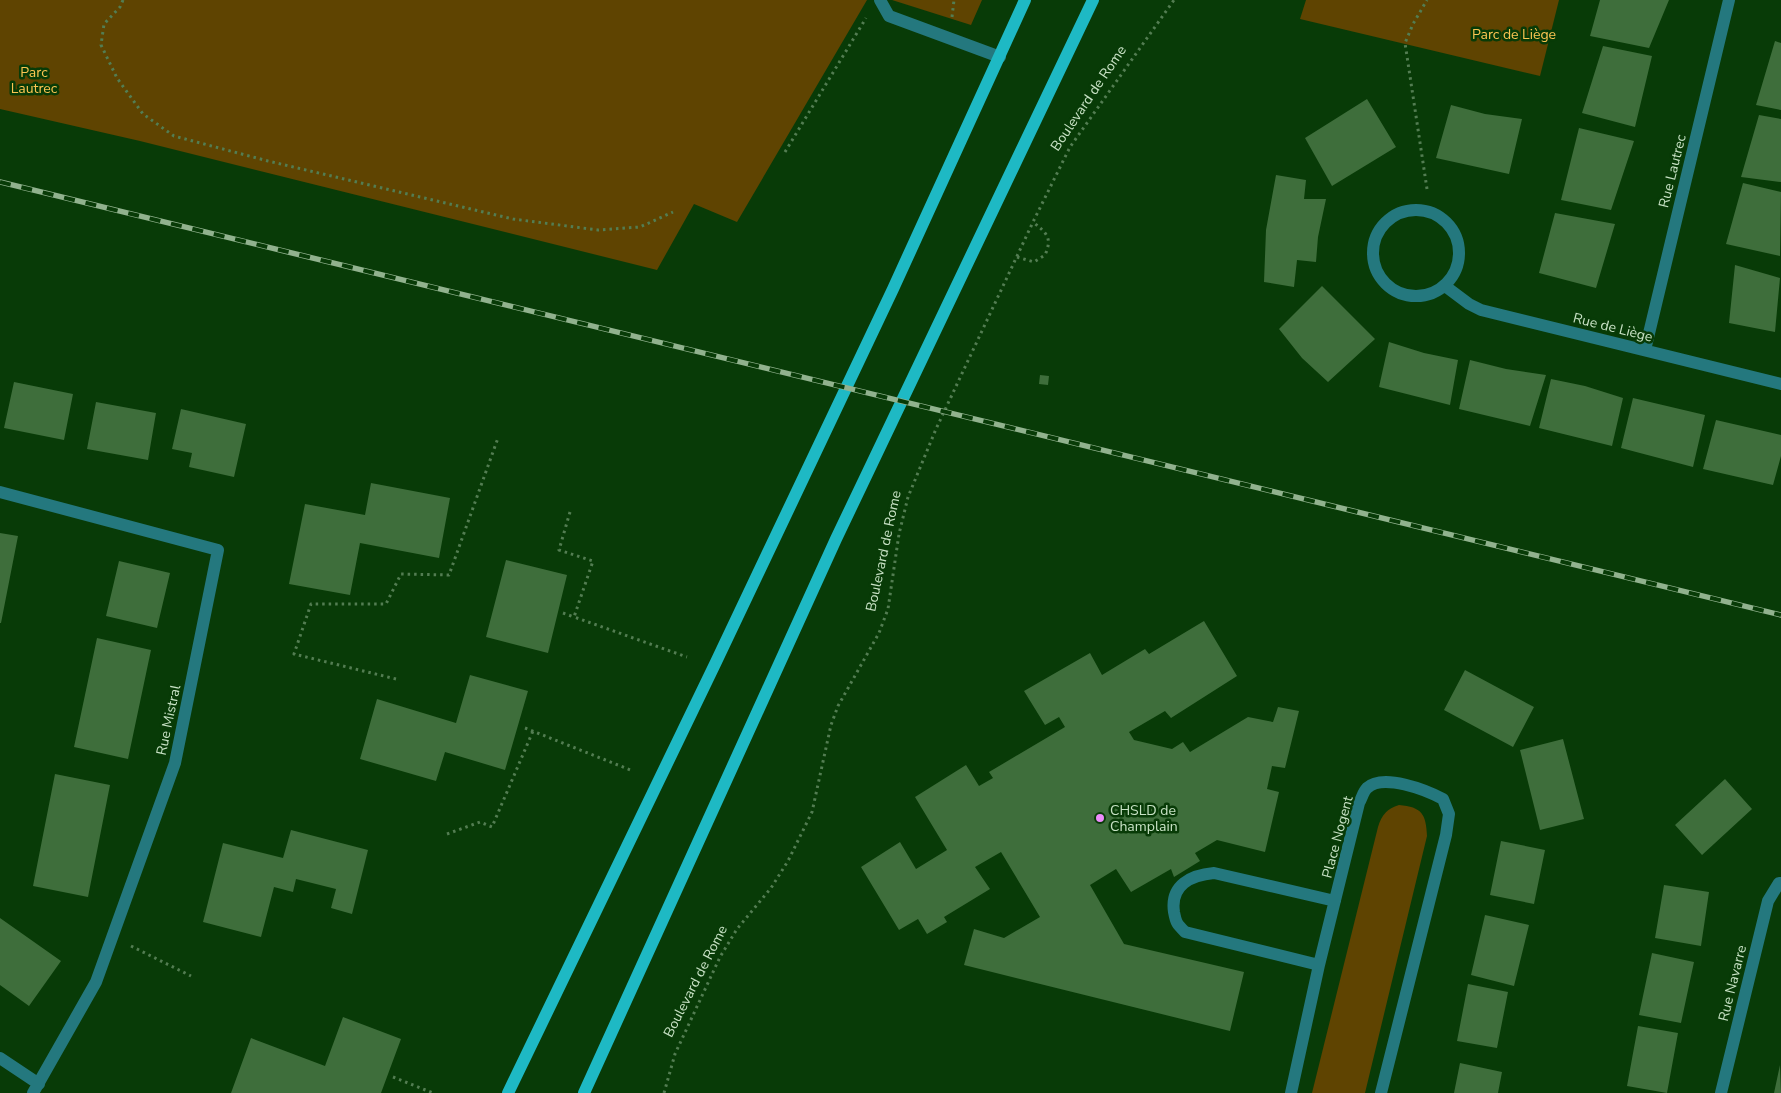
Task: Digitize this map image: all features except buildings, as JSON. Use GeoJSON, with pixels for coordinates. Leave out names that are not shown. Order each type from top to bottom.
{"type":"FeatureCollection","features":[{"type":"Feature","properties":{"kind":"main road"},"geometry":{"type":"LineString","coordinates":[[508,1093],[716,662],[1000,58],[1025,0]]}},
{"type":"Feature","properties":{"kind":"main road"},"geometry":{"type":"LineString","coordinates":[[584,1093],[836,539],[1092,0]]}},
{"type":"Feature","properties":{"kind":"street"},"geometry":{"type":"LineString","coordinates":[[880,0],[889,16],[1000,58]]}},
{"type":"Feature","properties":{"kind":"street","name":"Rue Lautrec"},"geometry":{"type":"LineString","coordinates":[[1645,350],[1729,0]]}},
{"type":"Feature","properties":{"kind":"street"},"geometry":{"type":"LineString","coordinates":[[1410,210],[1424,210],[1437,215],[1448,224],[1456,235],[1459,248],[1459,262],[1445,286],[1432,294],[1417,297],[1402,295],[1389,287],[1379,276],[1373,262],[1373,247],[1378,232],[1386,222],[1397,214],[1410,210]]}},
{"type":"Feature","properties":{"kind":"street","name":"Rue de Liège"},"geometry":{"type":"LineString","coordinates":[[1445,286],[1469,304],[1482,310],[1781,384]]}},
{"type":"Feature","properties":{"kind":"street","name":"Rue Mistral"},"geometry":{"type":"LineString","coordinates":[[0,492],[218,550],[175,762],[96,982],[36,1088]]}},
{"type":"Feature","properties":{"kind":"street","name":"Place Nogent"},"geometry":{"type":"LineString","coordinates":[[1291,1093],[1319,965],[1360,803],[1366,789],[1383,781],[1428,790],[1443,799],[1449,814],[1446,835],[1381,1093]]}},
{"type":"Feature","properties":{"kind":"street"},"geometry":{"type":"LineString","coordinates":[[1319,965],[1185,932],[1176,923],[1173,905],[1176,891],[1187,881],[1201,874],[1214,873],[1335,901]]}},
{"type":"Feature","properties":{"kind":"street","name":"Rue Navarre"},"geometry":{"type":"LineString","coordinates":[[1721,1093],[1768,901],[1780,883]]}},
{"type":"Feature","properties":{"kind":"street"},"geometry":{"type":"LineString","coordinates":[[0,1058],[36,1088]]}},
{"type":"Feature","properties":{"kind":"path"},"geometry":{"type":"LineString","coordinates":[[123,0],[120,7],[104,24],[101,45],[117,78],[143,114],[174,136],[268,161],[514,219],[598,230],[640,227],[673,212]]}},
{"type":"Feature","properties":{"kind":"path","name":"Boulevard de Rome"},"geometry":{"type":"LineString","coordinates":[[664,1093],[675,1054],[720,957],[737,928],[770,888],[788,861],[812,812],[831,725],[842,699],[879,632],[888,609],[899,534],[908,498],[914,478],[936,429],[1070,147],[1174,0]]}},
{"type":"Feature","properties":{"kind":"path"},"geometry":{"type":"LineString","coordinates":[[1426,189],[1405,43],[1413,24],[1428,0]]}},
{"type":"Feature","properties":{"kind":"path"},"geometry":{"type":"LineString","coordinates":[[785,152],[866,17]]}},
{"type":"Feature","properties":{"kind":"path"},"geometry":{"type":"LineString","coordinates":[[1017,257],[1034,262],[1045,255],[1050,242],[1048,236],[1033,222]]}},
{"type":"Feature","properties":{"kind":"path"},"geometry":{"type":"LineString","coordinates":[[396,679],[294,654],[311,604],[386,604],[400,574],[449,576],[498,438]]}},
{"type":"Feature","properties":{"kind":"path"},"geometry":{"type":"LineString","coordinates":[[570,512],[559,550],[593,561],[574,617]]}},
{"type":"Feature","properties":{"kind":"path"},"geometry":{"type":"LineString","coordinates":[[562,613],[688,657]]}},
{"type":"Feature","properties":{"kind":"path"},"geometry":{"type":"LineString","coordinates":[[525,728],[633,771]]}},
{"type":"Feature","properties":{"kind":"path"},"geometry":{"type":"LineString","coordinates":[[447,834],[480,822],[492,827],[533,731]]}},
{"type":"Feature","properties":{"kind":"path"},"geometry":{"type":"LineString","coordinates":[[112,937],[191,976]]}},
{"type":"Feature","properties":{"kind":"path"},"geometry":{"type":"LineString","coordinates":[[393,1077],[433,1093]]}},
{"type":"Feature","properties":{"kind":"green space","name":"Parc Lautrec"},"geometry":{"type":"Polygon","coordinates":[[[0,0],[867,0],[737,222],[694,204],[657,270],[140,141],[0,109],[0,0]]]}},
{"type":"Feature","properties":{"kind":"green space"},"geometry":{"type":"Polygon","coordinates":[[[892,0],[982,0],[971,25],[892,0]]]}},
{"type":"Feature","properties":{"kind":"green space","name":"Parc de Liège"},"geometry":{"type":"Polygon","coordinates":[[[1306,0],[1559,0],[1540,76],[1300,19],[1306,0]]]}},
{"type":"Feature","properties":{"kind":"green space"},"geometry":{"type":"Polygon","coordinates":[[[1399,805],[1413,808],[1421,813],[1424,817],[1427,836],[1365,1093],[1312,1093],[1378,827],[1386,813],[1391,808],[1399,805]]]}},
{"type":"Feature","properties":{"kind":"railway"},"geometry":{"type":"LineString","coordinates":[[0,182],[1781,615]]}},
{"type":"Feature","properties":{"kind":"place","name":"CHSLD de Champlain"},"geometry":{"type":"Point","coordinates":[1100,818]}}]}
